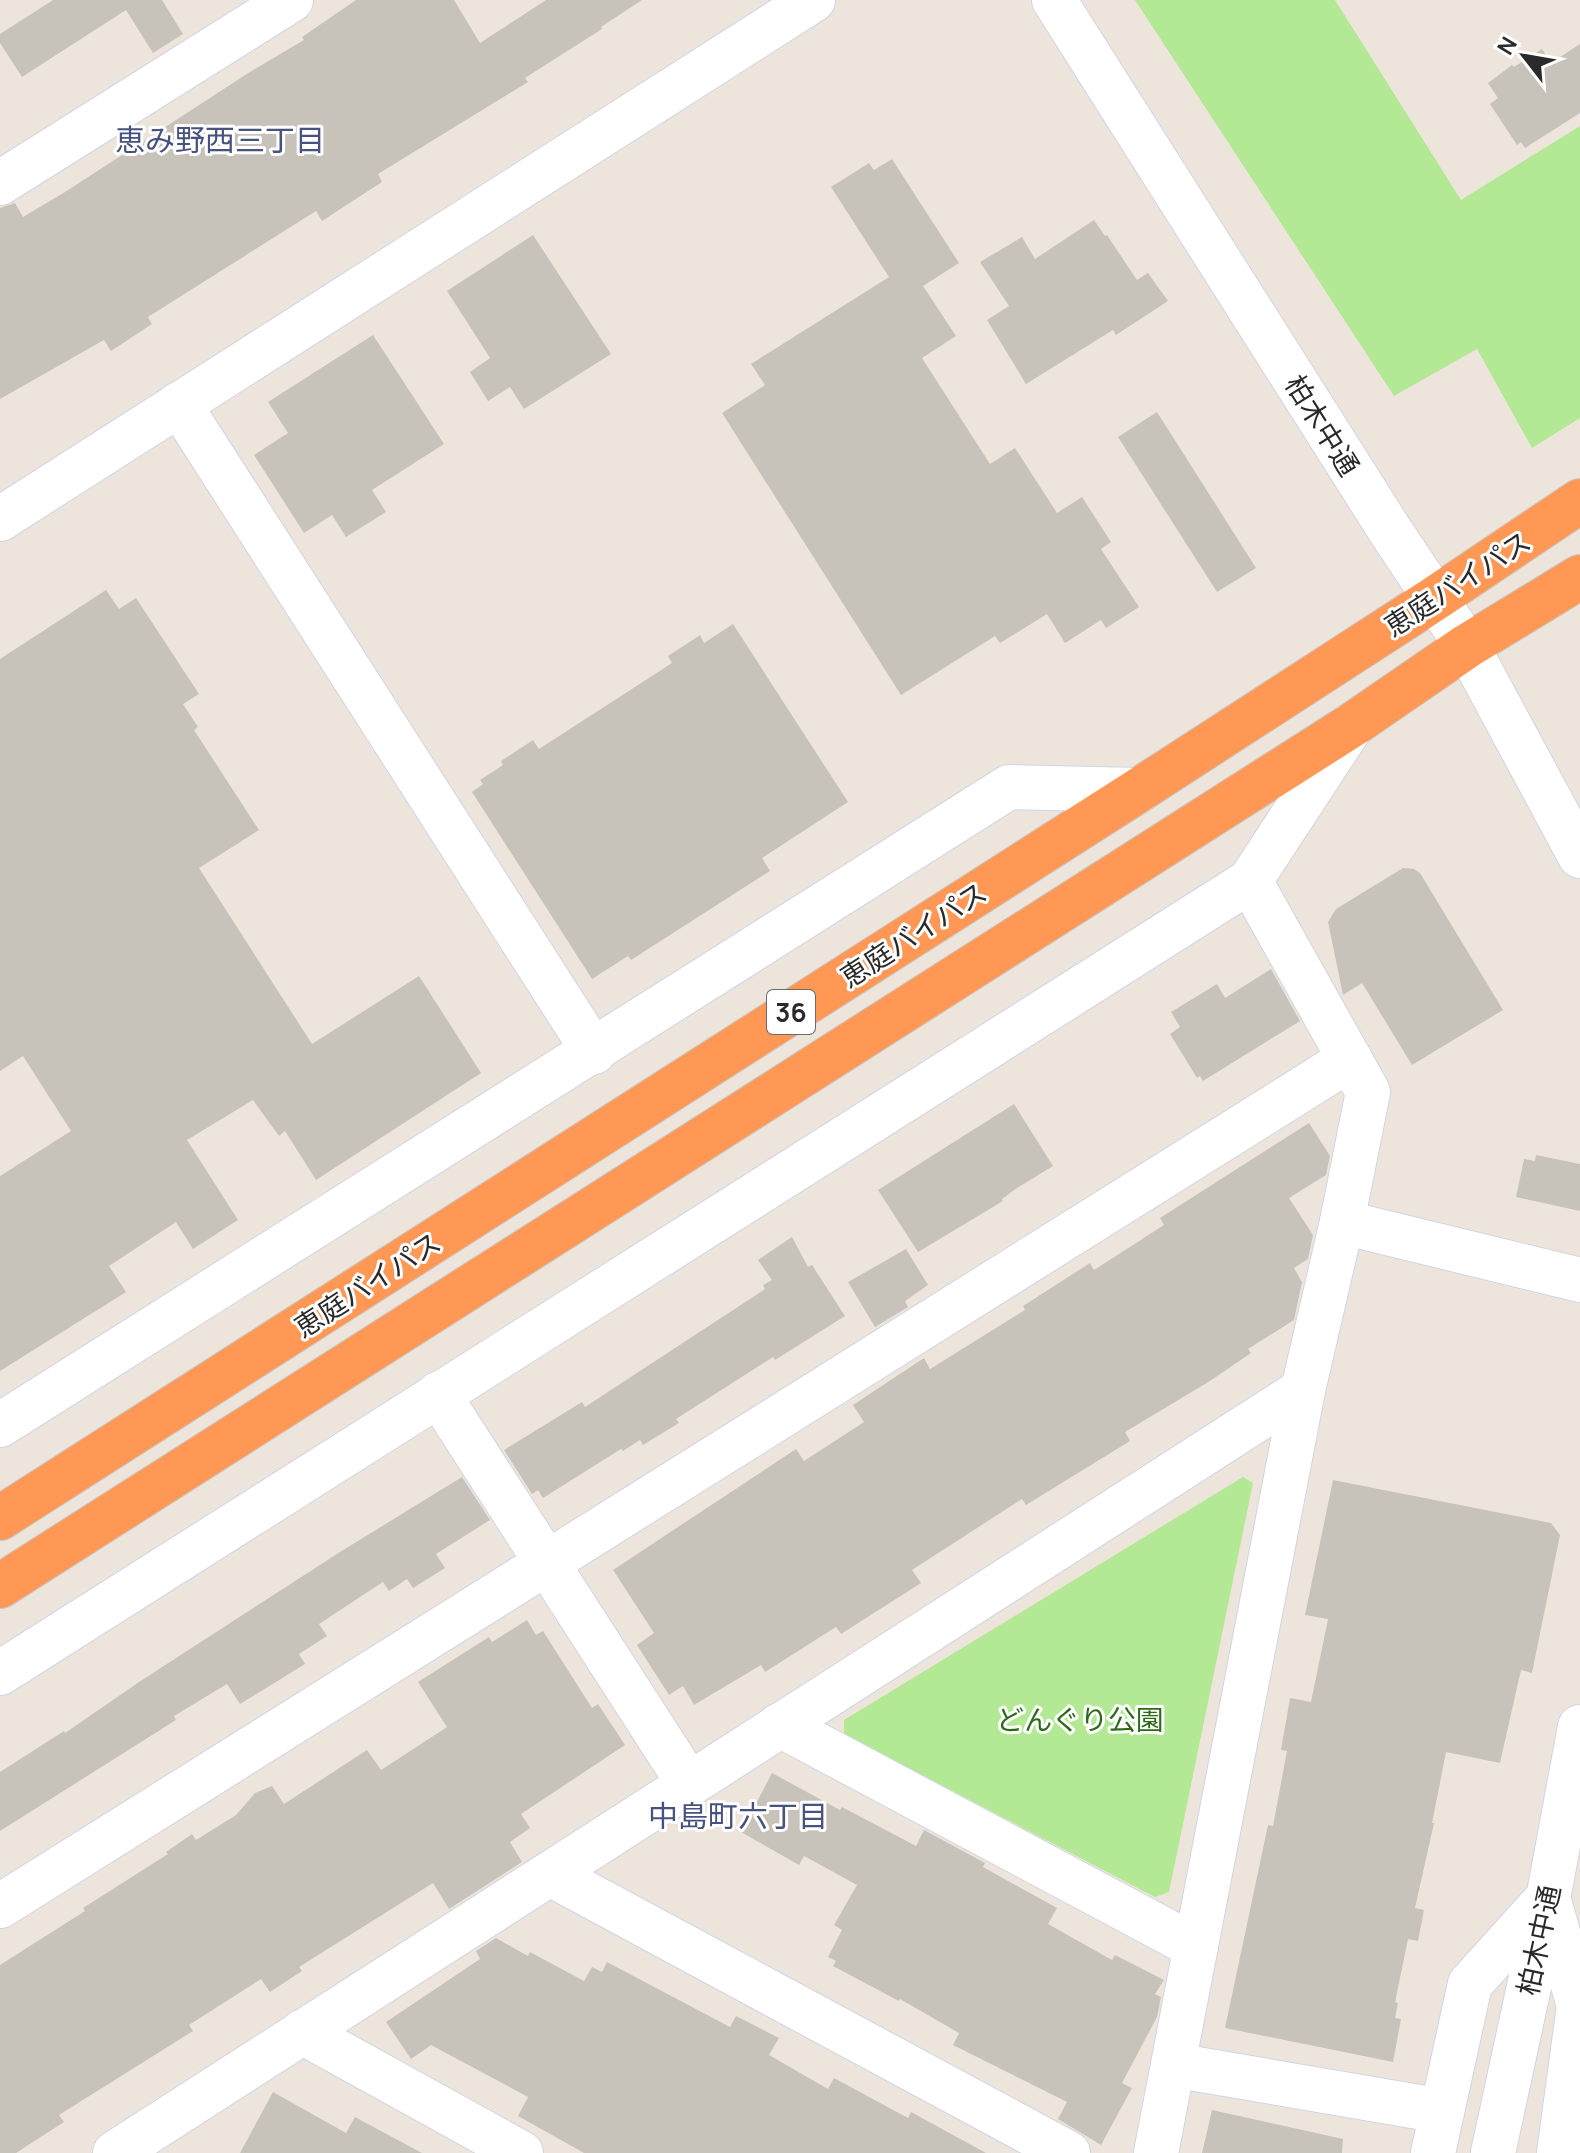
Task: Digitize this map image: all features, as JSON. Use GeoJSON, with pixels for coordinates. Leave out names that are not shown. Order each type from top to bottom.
{"type":"FeatureCollection","features":[{"type":"Feature","properties":{"kind":"highway","name":"恵庭バイパス"},"geometry":{"type":"LineString","coordinates":[[0,1518],[1139,790],[1580,501]]}},
{"type":"Feature","properties":{"kind":"highway","name":"恵庭バイパス"},"geometry":{"type":"LineString","coordinates":[[0,1586],[1352,725],[1467,646],[1580,577]]}},
{"type":"Feature","properties":{"kind":"street"},"geometry":{"type":"LineString","coordinates":[[0,183],[291,0]]}},
{"type":"Feature","properties":{"kind":"street"},"geometry":{"type":"LineString","coordinates":[[0,519],[813,0]]}},
{"type":"Feature","properties":{"kind":"street","name":"柏木中通"},"geometry":{"type":"LineString","coordinates":[[1054,0],[1434,599],[1467,646],[1580,856]]}},
{"type":"Feature","properties":{"kind":"street"},"geometry":{"type":"LineString","coordinates":[[179,404],[594,1052]]}},
{"type":"Feature","properties":{"kind":"street"},"geometry":{"type":"LineString","coordinates":[[0,1673],[1250,881],[1352,725]]}},
{"type":"Feature","properties":{"kind":"street"},"geometry":{"type":"LineString","coordinates":[[0,1425],[1009,787],[1139,790]]}},
{"type":"Feature","properties":{"kind":"street"},"geometry":{"type":"LineString","coordinates":[[1156,2153],[1303,1390],[1368,1092],[1250,881]]}},
{"type":"Feature","properties":{"kind":"street"},"geometry":{"type":"LineString","coordinates":[[0,1906],[1350,1059]]}},
{"type":"Feature","properties":{"kind":"street"},"geometry":{"type":"LineString","coordinates":[[1342,1222],[1580,1280]]}},
{"type":"Feature","properties":{"kind":"street"},"geometry":{"type":"LineString","coordinates":[[115,2153],[1303,1390]]}},
{"type":"Feature","properties":{"kind":"street"},"geometry":{"type":"LineString","coordinates":[[438,1394],[689,1784]]}},
{"type":"Feature","properties":{"kind":"street"},"geometry":{"type":"LineString","coordinates":[[780,1725],[1196,1947]]}},
{"type":"Feature","properties":{"kind":"street","name":"柏木中通"},"geometry":{"type":"LineString","coordinates":[[1493,2153],[1548,1899],[1580,1727]]}},
{"type":"Feature","properties":{"kind":"street"},"geometry":{"type":"LineString","coordinates":[[550,1874],[1068,2153]]}},
{"type":"Feature","properties":{"kind":"street"},"geometry":{"type":"LineString","coordinates":[[1433,2153],[1470,1984],[1548,1899]]}},
{"type":"Feature","properties":{"kind":"street"},"geometry":{"type":"LineString","coordinates":[[1548,1899],[1579,2006],[1559,2153]]}},
{"type":"Feature","properties":{"kind":"street"},"geometry":{"type":"LineString","coordinates":[[302,2032],[521,2153]]}},
{"type":"Feature","properties":{"kind":"street"},"geometry":{"type":"LineString","coordinates":[[1173,2065],[1442,2111]]}},
{"type":"Feature","properties":{"kind":"green space"},"geometry":{"type":"Polygon","coordinates":[[[1135,0],[1335,0],[1461,200],[1580,126],[1580,418],[1532,448],[1477,349],[1394,396],[1135,0]]]}},
{"type":"Feature","properties":{"kind":"green space","name":"どんぐり公園"},"geometry":{"type":"Polygon","coordinates":[[[1243,1477],[1253,1483],[1169,1892],[1155,1897],[844,1734],[844,1720],[1243,1477]]]}},
{"type":"Feature","properties":{"kind":"building"},"geometry":{"type":"Polygon","coordinates":[[[53,0],[162,0],[183,34],[153,53],[126,10],[22,77],[0,43],[0,34],[53,0]]]}},
{"type":"Feature","properties":{"kind":"building"},"geometry":{"type":"Polygon","coordinates":[[[356,0],[454,0],[480,43],[546,0],[642,0],[525,78],[528,82],[378,174],[382,182],[322,221],[316,211],[148,317],[152,324],[111,351],[104,340],[0,399],[0,208],[15,203],[23,217],[304,40],[302,37],[356,0]]]}},
{"type":"Feature","properties":{"kind":"building"},"geometry":{"type":"Polygon","coordinates":[[[1580,44],[1580,113],[1525,148],[1521,142],[1517,145],[1490,104],[1498,98],[1488,83],[1512,65],[1514,67],[1542,49],[1551,63],[1580,44]]]}},
{"type":"Feature","properties":{"kind":"building"},"geometry":{"type":"Polygon","coordinates":[[[892,159],[959,263],[923,286],[956,336],[922,358],[990,464],[1015,448],[1057,513],[1082,497],[1111,542],[1101,549],[1139,607],[1106,628],[1101,620],[1065,643],[1047,614],[1000,643],[995,636],[901,695],[722,413],[765,385],[751,364],[889,277],[831,187],[869,163],[874,170],[892,159]]]}},
{"type":"Feature","properties":{"kind":"building"},"geometry":{"type":"Polygon","coordinates":[[[1094,220],[1137,280],[1148,273],[1168,301],[1116,335],[1113,330],[1026,384],[987,320],[1009,306],[980,262],[1022,237],[1035,259],[1094,220]]]}},
{"type":"Feature","properties":{"kind":"building"},"geometry":{"type":"Polygon","coordinates":[[[533,235],[611,354],[524,409],[510,387],[488,401],[470,372],[490,358],[447,291],[533,235]]]}},
{"type":"Feature","properties":{"kind":"building"},"geometry":{"type":"Polygon","coordinates":[[[373,335],[444,444],[372,490],[386,512],[346,537],[332,515],[304,533],[254,455],[288,433],[268,402],[373,335]]]}},
{"type":"Feature","properties":{"kind":"building"},"geometry":{"type":"Polygon","coordinates":[[[1157,412],[1256,568],[1217,592],[1118,437],[1157,412]]]}},
{"type":"Feature","properties":{"kind":"building"},"geometry":{"type":"Polygon","coordinates":[[[106,590],[119,609],[136,598],[199,694],[183,704],[198,727],[194,730],[259,830],[199,868],[312,1044],[419,976],[481,1073],[316,1180],[285,1131],[279,1136],[253,1100],[187,1140],[238,1220],[193,1249],[176,1222],[109,1266],[126,1292],[0,1371],[0,1176],[71,1131],[23,1056],[0,1071],[0,659],[106,590]]]}},
{"type":"Feature","properties":{"kind":"building"},"geometry":{"type":"Polygon","coordinates":[[[733,624],[848,802],[762,858],[770,871],[631,960],[628,956],[592,979],[472,792],[483,784],[480,780],[503,765],[501,761],[533,740],[539,749],[672,663],[668,656],[700,635],[704,643],[733,624]]]}},
{"type":"Feature","properties":{"kind":"building"},"geometry":{"type":"Polygon","coordinates":[[[1403,868],[1420,873],[1503,1010],[1412,1065],[1362,983],[1343,995],[1328,922],[1336,909],[1403,868]]]}},
{"type":"Feature","properties":{"kind":"building"},"geometry":{"type":"Polygon","coordinates":[[[1271,969],[1300,1021],[1203,1081],[1200,1076],[1197,1078],[1170,1034],[1180,1027],[1171,1012],[1217,984],[1225,998],[1271,969]]]}},
{"type":"Feature","properties":{"kind":"building"},"geometry":{"type":"Polygon","coordinates":[[[1014,1104],[1053,1166],[1017,1188],[1003,1201],[918,1252],[878,1190],[1014,1104]]]}},
{"type":"Feature","properties":{"kind":"building"},"geometry":{"type":"Polygon","coordinates":[[[1309,1123],[1330,1156],[1326,1175],[1289,1198],[1313,1235],[1308,1259],[1294,1268],[1302,1282],[1294,1320],[1248,1349],[1251,1353],[1210,1381],[1125,1432],[1130,1441],[1026,1505],[1022,1499],[912,1570],[921,1583],[841,1634],[836,1627],[765,1672],[761,1665],[694,1705],[683,1686],[669,1695],[637,1645],[654,1633],[613,1570],[796,1449],[804,1461],[864,1422],[853,1405],[924,1358],[930,1369],[1025,1310],[1023,1306],[1090,1263],[1094,1270],[1164,1225],[1160,1218],[1309,1123]]]}},
{"type":"Feature","properties":{"kind":"building"},"geometry":{"type":"Polygon","coordinates":[[[1536,1155],[1580,1164],[1580,1211],[1516,1197],[1524,1159],[1535,1161],[1536,1155]]]}},
{"type":"Feature","properties":{"kind":"building"},"geometry":{"type":"Polygon","coordinates":[[[792,1237],[808,1267],[812,1265],[845,1316],[775,1360],[773,1357],[676,1419],[679,1423],[643,1445],[640,1440],[623,1451],[621,1449],[543,1498],[538,1490],[532,1494],[504,1450],[582,1402],[585,1407],[765,1289],[763,1285],[772,1280],[758,1260],[792,1237]]]}},
{"type":"Feature","properties":{"kind":"building"},"geometry":{"type":"Polygon","coordinates":[[[906,1249],[928,1285],[905,1301],[908,1307],[875,1327],[848,1282],[906,1249]]]}},
{"type":"Feature","properties":{"kind":"building"},"geometry":{"type":"Polygon","coordinates":[[[462,1477],[490,1520],[436,1554],[445,1568],[413,1588],[407,1579],[389,1591],[383,1582],[319,1624],[327,1636],[299,1654],[305,1664],[240,1704],[227,1684],[174,1716],[176,1720],[0,1831],[0,1772],[65,1733],[340,1552],[462,1477]]]}},
{"type":"Feature","properties":{"kind":"building"},"geometry":{"type":"Polygon","coordinates":[[[1333,1480],[1551,1523],[1560,1535],[1532,1673],[1521,1670],[1500,1763],[1446,1752],[1415,1908],[1424,1910],[1418,1941],[1408,1939],[1395,2002],[1398,2003],[1395,2018],[1401,2019],[1393,2062],[1225,2028],[1268,1825],[1273,1826],[1287,1751],[1281,1750],[1290,1698],[1311,1702],[1328,1619],[1305,1615],[1333,1480]]]}},
{"type":"Feature","properties":{"kind":"building"},"geometry":{"type":"Polygon","coordinates":[[[527,1620],[536,1635],[543,1631],[592,1708],[598,1704],[625,1745],[521,1814],[530,1828],[510,1842],[522,1862],[449,1909],[433,1883],[299,1967],[302,1971],[270,1992],[261,1979],[189,2025],[193,2031],[59,2115],[64,2122],[16,2153],[0,2153],[0,1965],[85,1911],[83,1908],[168,1854],[166,1852],[192,1834],[196,1840],[236,1815],[255,1793],[272,1786],[284,1804],[367,1750],[381,1770],[447,1727],[418,1682],[489,1637],[492,1642],[527,1620]]]}},
{"type":"Feature","properties":{"kind":"building"},"geometry":{"type":"Polygon","coordinates":[[[772,1773],[916,1846],[924,1830],[1057,1908],[1048,1924],[1112,1960],[1115,1955],[1164,1980],[1155,1994],[1161,1997],[1157,2017],[1122,2083],[1132,2088],[1101,2145],[1058,2119],[1067,2102],[953,2045],[959,2033],[833,1966],[836,1961],[828,1957],[842,1930],[834,1925],[857,1885],[804,1856],[799,1865],[741,1832],[772,1773]]]}},
{"type":"Feature","properties":{"kind":"building"},"geometry":{"type":"Polygon","coordinates":[[[496,1938],[584,1981],[592,1967],[602,1972],[607,1962],[730,2027],[736,2016],[779,2038],[769,2055],[828,2089],[834,2078],[908,2118],[911,2112],[986,2153],[584,2153],[518,2116],[528,2097],[431,2045],[411,2059],[386,2022],[480,1959],[476,1951],[496,1938]]]}},
{"type":"Feature","properties":{"kind":"building"},"geometry":{"type":"Polygon","coordinates":[[[273,2092],[346,2133],[355,2117],[422,2153],[240,2153],[273,2092]]]}},
{"type":"Feature","properties":{"kind":"building"},"geometry":{"type":"Polygon","coordinates":[[[1212,2110],[1343,2139],[1342,2153],[1202,2153],[1212,2110]]]}},
{"type":"Feature","properties":{"kind":"district","name":"恵み野西三丁目"},"geometry":{"type":"Point","coordinates":[220,139]}},
{"type":"Feature","properties":{"kind":"district","name":"中島町六丁目"},"geometry":{"type":"Point","coordinates":[738,1815]}}]}
